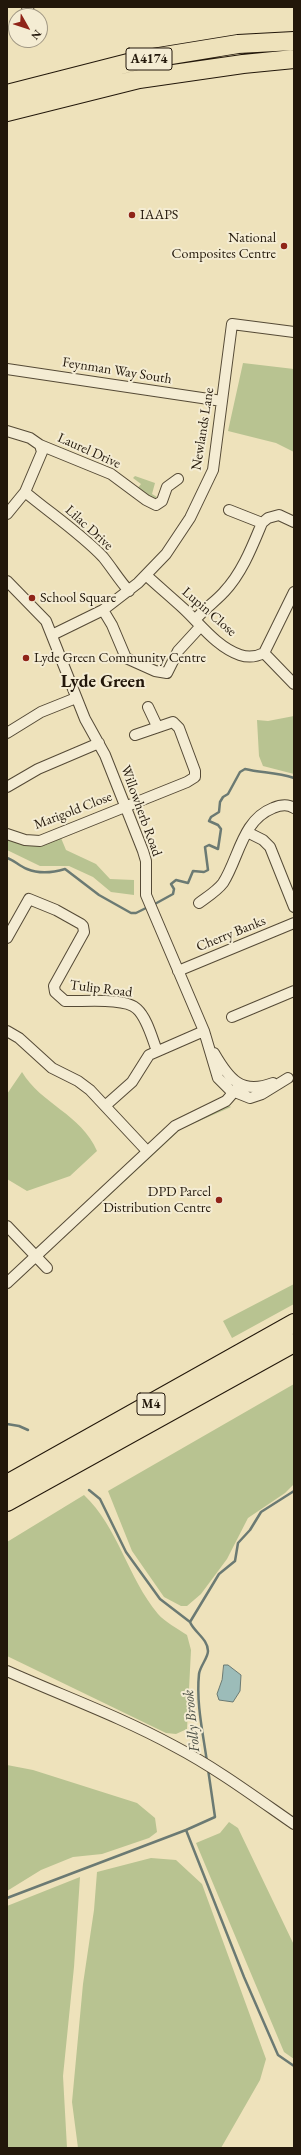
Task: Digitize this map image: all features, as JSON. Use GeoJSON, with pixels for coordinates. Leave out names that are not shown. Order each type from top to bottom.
{"type":"FeatureCollection","features":[{"type":"Feature","properties":{"kind":"highway","name":"A4174"},"geometry":{"type":"LineString","coordinates":[[7,94],[140,60],[238,44],[294,41]]}},
{"type":"Feature","properties":{"kind":"highway","name":"A4174"},"geometry":{"type":"LineString","coordinates":[[7,112],[138,79],[244,64],[294,59]]}},
{"type":"Feature","properties":{"kind":"highway","name":"M4"},"geometry":{"type":"LineString","coordinates":[[7,1484],[294,1323]]}},
{"type":"Feature","properties":{"kind":"highway","name":"M4"},"geometry":{"type":"LineString","coordinates":[[7,1502],[294,1343]]}},
{"type":"Feature","properties":{"kind":"street","name":"Newlands Lane"},"geometry":{"type":"LineString","coordinates":[[52,635],[103,610],[129,591],[147,576],[181,533],[209,479],[214,466],[232,328],[294,332]]}},
{"type":"Feature","properties":{"kind":"street","name":"Feynman Way South"},"geometry":{"type":"LineString","coordinates":[[7,369],[222,401]]}},
{"type":"Feature","properties":{"kind":"street"},"geometry":{"type":"LineString","coordinates":[[7,431],[30,438],[40,445],[42,452],[25,492],[7,514]]}},
{"type":"Feature","properties":{"kind":"street","name":"Laurel Drive"},"geometry":{"type":"LineString","coordinates":[[40,445],[111,474],[146,500],[156,505],[162,501],[167,487],[178,479]]}},
{"type":"Feature","properties":{"kind":"street","name":"Lilac Drive"},"geometry":{"type":"LineString","coordinates":[[25,492],[90,545],[103,558],[114,574],[129,591]]}},
{"type":"Feature","properties":{"kind":"street"},"geometry":{"type":"LineString","coordinates":[[229,510],[262,524]]}},
{"type":"Feature","properties":{"kind":"street"},"geometry":{"type":"LineString","coordinates":[[103,610],[112,625],[126,658],[155,671],[167,673],[178,651],[198,624],[204,609],[225,592],[238,574],[262,524],[268,518],[279,515],[294,522]]}},
{"type":"Feature","properties":{"kind":"street","name":"Lupin Close"},"geometry":{"type":"LineString","coordinates":[[147,576],[198,624],[224,646],[240,655],[255,657],[264,653]]}},
{"type":"Feature","properties":{"kind":"street","name":"Willowherb Road"},"geometry":{"type":"LineString","coordinates":[[7,581],[39,612],[46,621],[85,719],[99,743],[126,806],[146,861],[146,895],[204,1031],[218,1078],[228,1083]]}},
{"type":"Feature","properties":{"kind":"street"},"geometry":{"type":"LineString","coordinates":[[294,592],[264,653],[294,684]]}},
{"type":"Feature","properties":{"kind":"street"},"geometry":{"type":"LineString","coordinates":[[7,733],[41,712],[76,698]]}},
{"type":"Feature","properties":{"kind":"street"},"geometry":{"type":"LineString","coordinates":[[135,735],[157,726],[148,707]]}},
{"type":"Feature","properties":{"kind":"street","name":"Marigold Close"},"geometry":{"type":"LineString","coordinates":[[7,834],[25,840],[40,841],[187,782],[195,776],[195,771],[177,725],[173,722],[157,726]]}},
{"type":"Feature","properties":{"kind":"street"},"geometry":{"type":"LineString","coordinates":[[7,787],[38,770],[99,743]]}},
{"type":"Feature","properties":{"kind":"street"},"geometry":{"type":"LineString","coordinates":[[200,903],[222,884],[247,832],[257,818],[267,810],[284,806],[294,808]]}},
{"type":"Feature","properties":{"kind":"street"},"geometry":{"type":"LineString","coordinates":[[247,832],[263,840],[270,847],[294,907]]}},
{"type":"Feature","properties":{"kind":"street","name":"Tulip Road"},"geometry":{"type":"LineString","coordinates":[[7,938],[29,899],[70,917],[81,924],[84,929],[54,986],[58,996],[65,1000],[91,1000],[133,1006],[141,1014],[157,1051]]}},
{"type":"Feature","properties":{"kind":"street","name":"Cherry Banks"},"geometry":{"type":"LineString","coordinates":[[178,971],[294,923]]}},
{"type":"Feature","properties":{"kind":"street"},"geometry":{"type":"LineString","coordinates":[[232,1016],[294,991]]}},
{"type":"Feature","properties":{"kind":"street"},"geometry":{"type":"LineString","coordinates":[[7,1031],[19,1038],[52,1068],[84,1085],[148,1151]]}},
{"type":"Feature","properties":{"kind":"street"},"geometry":{"type":"LineString","coordinates":[[105,1106],[132,1082],[138,1075],[143,1062],[157,1051],[204,1031]]}},
{"type":"Feature","properties":{"kind":"street"},"geometry":{"type":"LineString","coordinates":[[7,1283],[148,1151],[184,1120],[214,1108],[238,1089],[247,1087],[262,1087],[291,1077]]}},
{"type":"Feature","properties":{"kind":"street"},"geometry":{"type":"LineString","coordinates":[[214,1108],[228,1083],[238,1089]]}},
{"type":"Feature","properties":{"kind":"street"},"geometry":{"type":"LineString","coordinates":[[7,1226],[47,1268]]}},
{"type":"Feature","properties":{"kind":"street"},"geometry":{"type":"LineString","coordinates":[[7,1672],[136,1726],[216,1770],[294,1824]]}},
{"type":"Feature","properties":{"kind":"green space"},"geometry":{"type":"Polygon","coordinates":[[[243,363],[294,369],[294,452],[276,443],[228,431],[243,363]]]}},
{"type":"Feature","properties":{"kind":"green space"},"geometry":{"type":"Polygon","coordinates":[[[135,476],[155,483],[152,494],[157,497],[154,499],[137,489],[141,484],[133,478],[135,476]]]}},
{"type":"Feature","properties":{"kind":"green space"},"geometry":{"type":"Polygon","coordinates":[[[294,716],[294,774],[263,766],[259,756],[257,720],[268,721],[294,716]]]}},
{"type":"Feature","properties":{"kind":"green space"},"geometry":{"type":"Polygon","coordinates":[[[7,837],[34,843],[47,843],[61,838],[66,850],[96,864],[110,879],[134,880],[134,895],[111,892],[93,877],[69,866],[40,866],[7,850],[7,837]]]}},
{"type":"Feature","properties":{"kind":"green space"},"geometry":{"type":"Polygon","coordinates":[[[22,1072],[39,1093],[71,1118],[81,1128],[90,1138],[97,1151],[70,1176],[27,1191],[7,1179],[7,1094],[22,1072]]]}},
{"type":"Feature","properties":{"kind":"green space"},"geometry":{"type":"Polygon","coordinates":[[[229,1106],[231,1107],[181,1129],[97,1207],[95,1206],[176,1131],[190,1122],[229,1106]]]}},
{"type":"Feature","properties":{"kind":"green space"},"geometry":{"type":"Polygon","coordinates":[[[294,1284],[294,1304],[232,1338],[223,1321],[294,1284]]]}},
{"type":"Feature","properties":{"kind":"green space"},"geometry":{"type":"Polygon","coordinates":[[[294,1384],[294,1484],[285,1493],[248,1518],[227,1559],[201,1594],[187,1606],[181,1606],[164,1597],[132,1551],[108,1491],[294,1384]]]}},
{"type":"Feature","properties":{"kind":"green space"},"geometry":{"type":"Polygon","coordinates":[[[84,1495],[106,1522],[139,1585],[158,1614],[168,1623],[187,1635],[191,1650],[187,1729],[176,1734],[166,1733],[7,1656],[7,1542],[84,1495]]]}},
{"type":"Feature","properties":{"kind":"green space"},"geometry":{"type":"Polygon","coordinates":[[[7,1765],[33,1770],[137,1803],[155,1818],[157,1832],[149,1838],[102,1854],[73,1857],[41,1870],[7,1891],[7,1765]]]}},
{"type":"Feature","properties":{"kind":"green space"},"geometry":{"type":"Polygon","coordinates":[[[229,1822],[238,1828],[294,1945],[294,2059],[284,2052],[196,1843],[220,1833],[229,1822]]]}},
{"type":"Feature","properties":{"kind":"green space"},"geometry":{"type":"Polygon","coordinates":[[[151,1858],[176,1860],[202,1884],[266,2059],[260,2080],[221,2148],[78,2148],[72,2102],[83,1984],[94,1910],[97,1872],[151,1858]]]}},
{"type":"Feature","properties":{"kind":"green space"},"geometry":{"type":"Polygon","coordinates":[[[80,1877],[74,1967],[63,2076],[67,2148],[7,2148],[7,1906],[80,1877]]]}},
{"type":"Feature","properties":{"kind":"water"},"geometry":{"type":"Polygon","coordinates":[[[224,1665],[228,1665],[241,1675],[240,1691],[233,1702],[219,1700],[217,1694],[222,1680],[224,1665]]]}},
{"type":"Feature","properties":{"kind":"waterway"},"geometry":{"type":"LineString","coordinates":[[153,905],[173,894],[174,889],[171,884],[176,880],[188,883],[193,871],[204,872],[208,870],[205,847],[209,845],[218,849],[221,829],[218,825],[209,821],[211,817],[219,812],[220,802],[223,797],[228,794],[240,772],[245,769],[294,778]]}},
{"type":"Feature","properties":{"kind":"waterway"},"geometry":{"type":"LineString","coordinates":[[7,858],[24,868],[36,872],[50,872],[65,869],[99,895],[131,913],[136,913],[148,907]]}},
{"type":"Feature","properties":{"kind":"waterway"},"geometry":{"type":"LineString","coordinates":[[7,1424],[19,1426],[28,1430]]}},
{"type":"Feature","properties":{"kind":"waterway"},"geometry":{"type":"LineString","coordinates":[[89,1490],[100,1499],[126,1552],[160,1599],[190,1622]]}},
{"type":"Feature","properties":{"kind":"waterway","name":"Folly Brook"},"geometry":{"type":"LineString","coordinates":[[207,1762],[200,1718],[198,1685],[199,1674],[208,1651],[206,1643],[190,1622],[219,1574],[235,1561],[238,1543],[250,1530],[261,1512],[294,1491]]}},
{"type":"Feature","properties":{"kind":"waterway"},"geometry":{"type":"LineString","coordinates":[[208,1769],[215,1817],[186,1830],[244,1977],[278,2055],[294,2066]]}},
{"type":"Feature","properties":{"kind":"waterway","name":"Folly Brook"},"geometry":{"type":"LineString","coordinates":[[7,1898],[186,1830]]}},
{"type":"Feature","properties":{"kind":"place","name":"IAAPS"},"geometry":{"type":"Point","coordinates":[132,215]}},
{"type":"Feature","properties":{"kind":"place","name":"National Composites Centre"},"geometry":{"type":"Point","coordinates":[284,246]}},
{"type":"Feature","properties":{"kind":"place","name":"School Square"},"geometry":{"type":"Point","coordinates":[32,598]}},
{"type":"Feature","properties":{"kind":"place","name":"Lyde Green Community Centre"},"geometry":{"type":"Point","coordinates":[26,658]}},
{"type":"Feature","properties":{"kind":"place","name":"DPD Parcel Distribution Centre"},"geometry":{"type":"Point","coordinates":[219,1200]}},
{"type":"Feature","properties":{"kind":"district","name":"Lyde Green"},"geometry":{"type":"Point","coordinates":[103,682]}}]}
